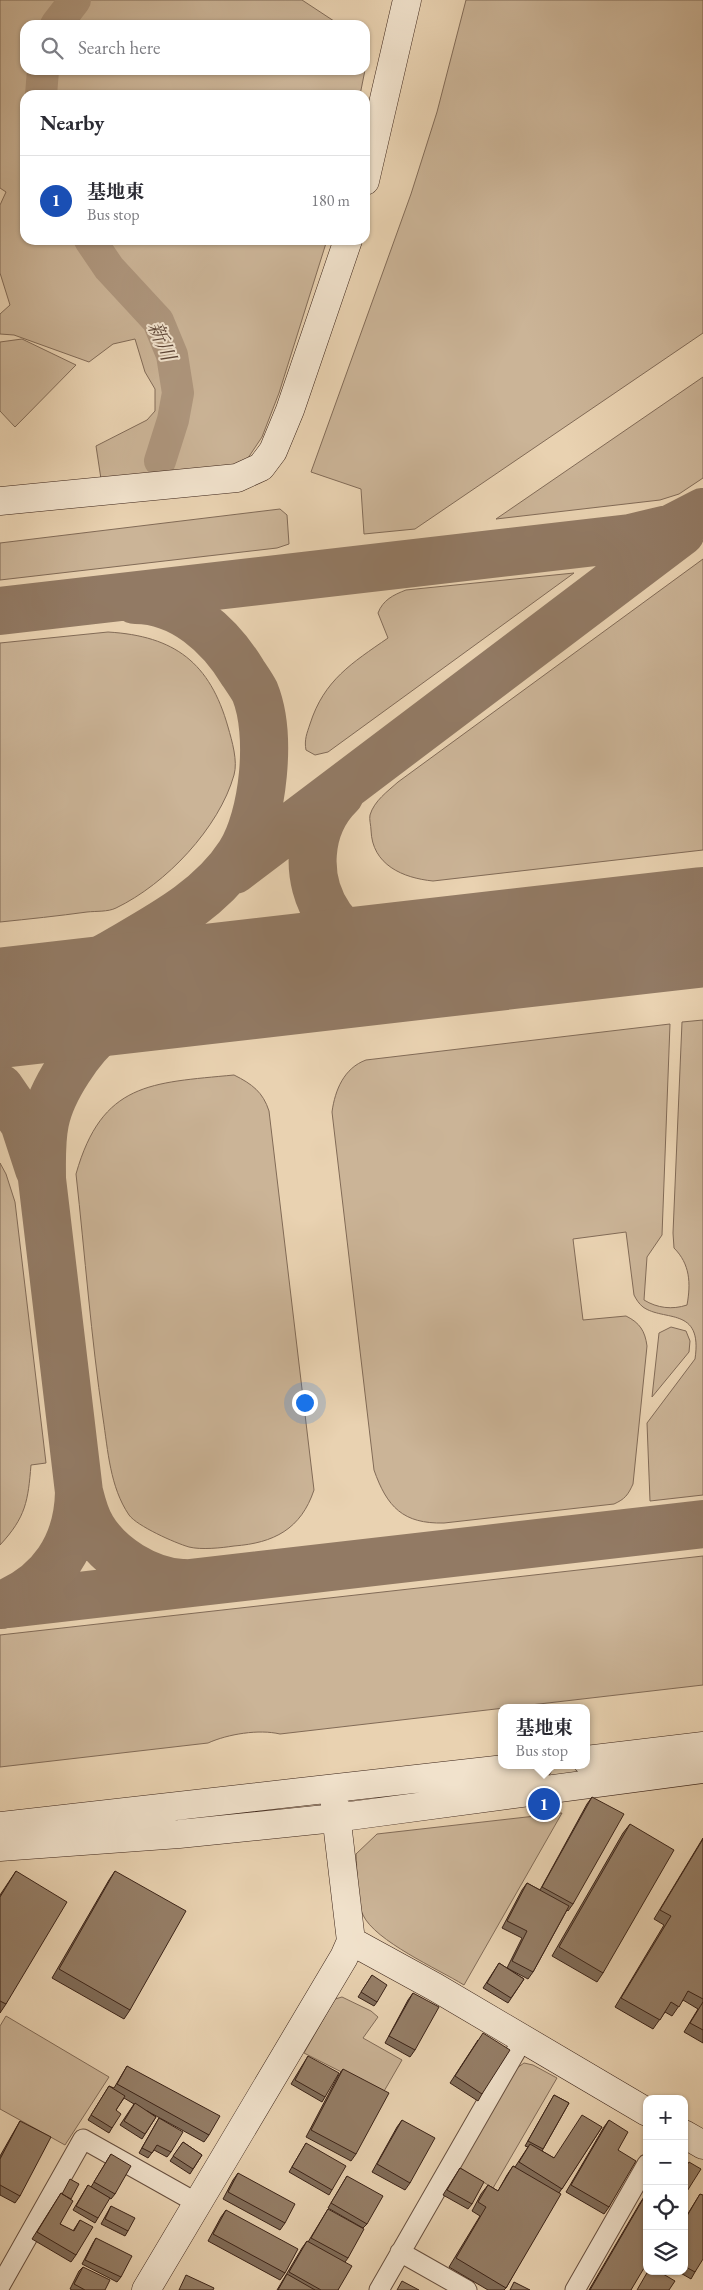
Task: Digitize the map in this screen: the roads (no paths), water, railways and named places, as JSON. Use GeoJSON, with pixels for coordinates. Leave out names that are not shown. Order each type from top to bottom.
{"type":"FeatureCollection","features":[{"type":"Feature","properties":{"kind":"street"},"geometry":{"type":"LineString","coordinates":[[370,159],[407,0]]}},
{"type":"Feature","properties":{"kind":"street"},"geometry":{"type":"LineString","coordinates":[[0,501],[237,478],[261,467],[274,451],[290,410],[346,245]]}},
{"type":"Feature","properties":{"kind":"street"},"geometry":{"type":"LineString","coordinates":[[590,1760],[703,1746]]}},
{"type":"Feature","properties":{"kind":"street"},"geometry":{"type":"LineString","coordinates":[[0,1826],[505,1769]]}},
{"type":"Feature","properties":{"kind":"street"},"geometry":{"type":"LineString","coordinates":[[0,1847],[179,1834],[336,1818],[703,1769]]}},
{"type":"Feature","properties":{"kind":"street"},"geometry":{"type":"LineString","coordinates":[[146,2290],[352,1941],[333,1789]]}},
{"type":"Feature","properties":{"kind":"street"},"geometry":{"type":"LineString","coordinates":[[352,1941],[643,2110]]}},
{"type":"Feature","properties":{"kind":"street"},"geometry":{"type":"LineString","coordinates":[[378,2290],[522,2040]]}},
{"type":"Feature","properties":{"kind":"street"},"geometry":{"type":"LineString","coordinates":[[688,2136],[703,2145]]}},
{"type":"Feature","properties":{"kind":"street"},"geometry":{"type":"LineString","coordinates":[[0,2286],[83,2139],[197,2203]]}},
{"type":"Feature","properties":{"kind":"street"},"geometry":{"type":"LineString","coordinates":[[575,2290],[643,2171]]}},
{"type":"Feature","properties":{"kind":"street"},"geometry":{"type":"LineString","coordinates":[[400,2252],[467,2290]]}},
{"type":"Feature","properties":{"kind":"waterway","name":"新川"},"geometry":{"type":"LineString","coordinates":[[60,20],[75,0]]}},
{"type":"Feature","properties":{"kind":"waterway","name":"新川"},"geometry":{"type":"LineString","coordinates":[[41,90],[43,75]]}},
{"type":"Feature","properties":{"kind":"waterway","name":"新川"},"geometry":{"type":"LineString","coordinates":[[93,245],[109,268],[158,321],[172,355],[178,393],[173,420],[160,461]]}},
{"type":"Feature","properties":{"kind":"place","name":"基地東"},"geometry":{"type":"Point","coordinates":[544,1804]}}]}
